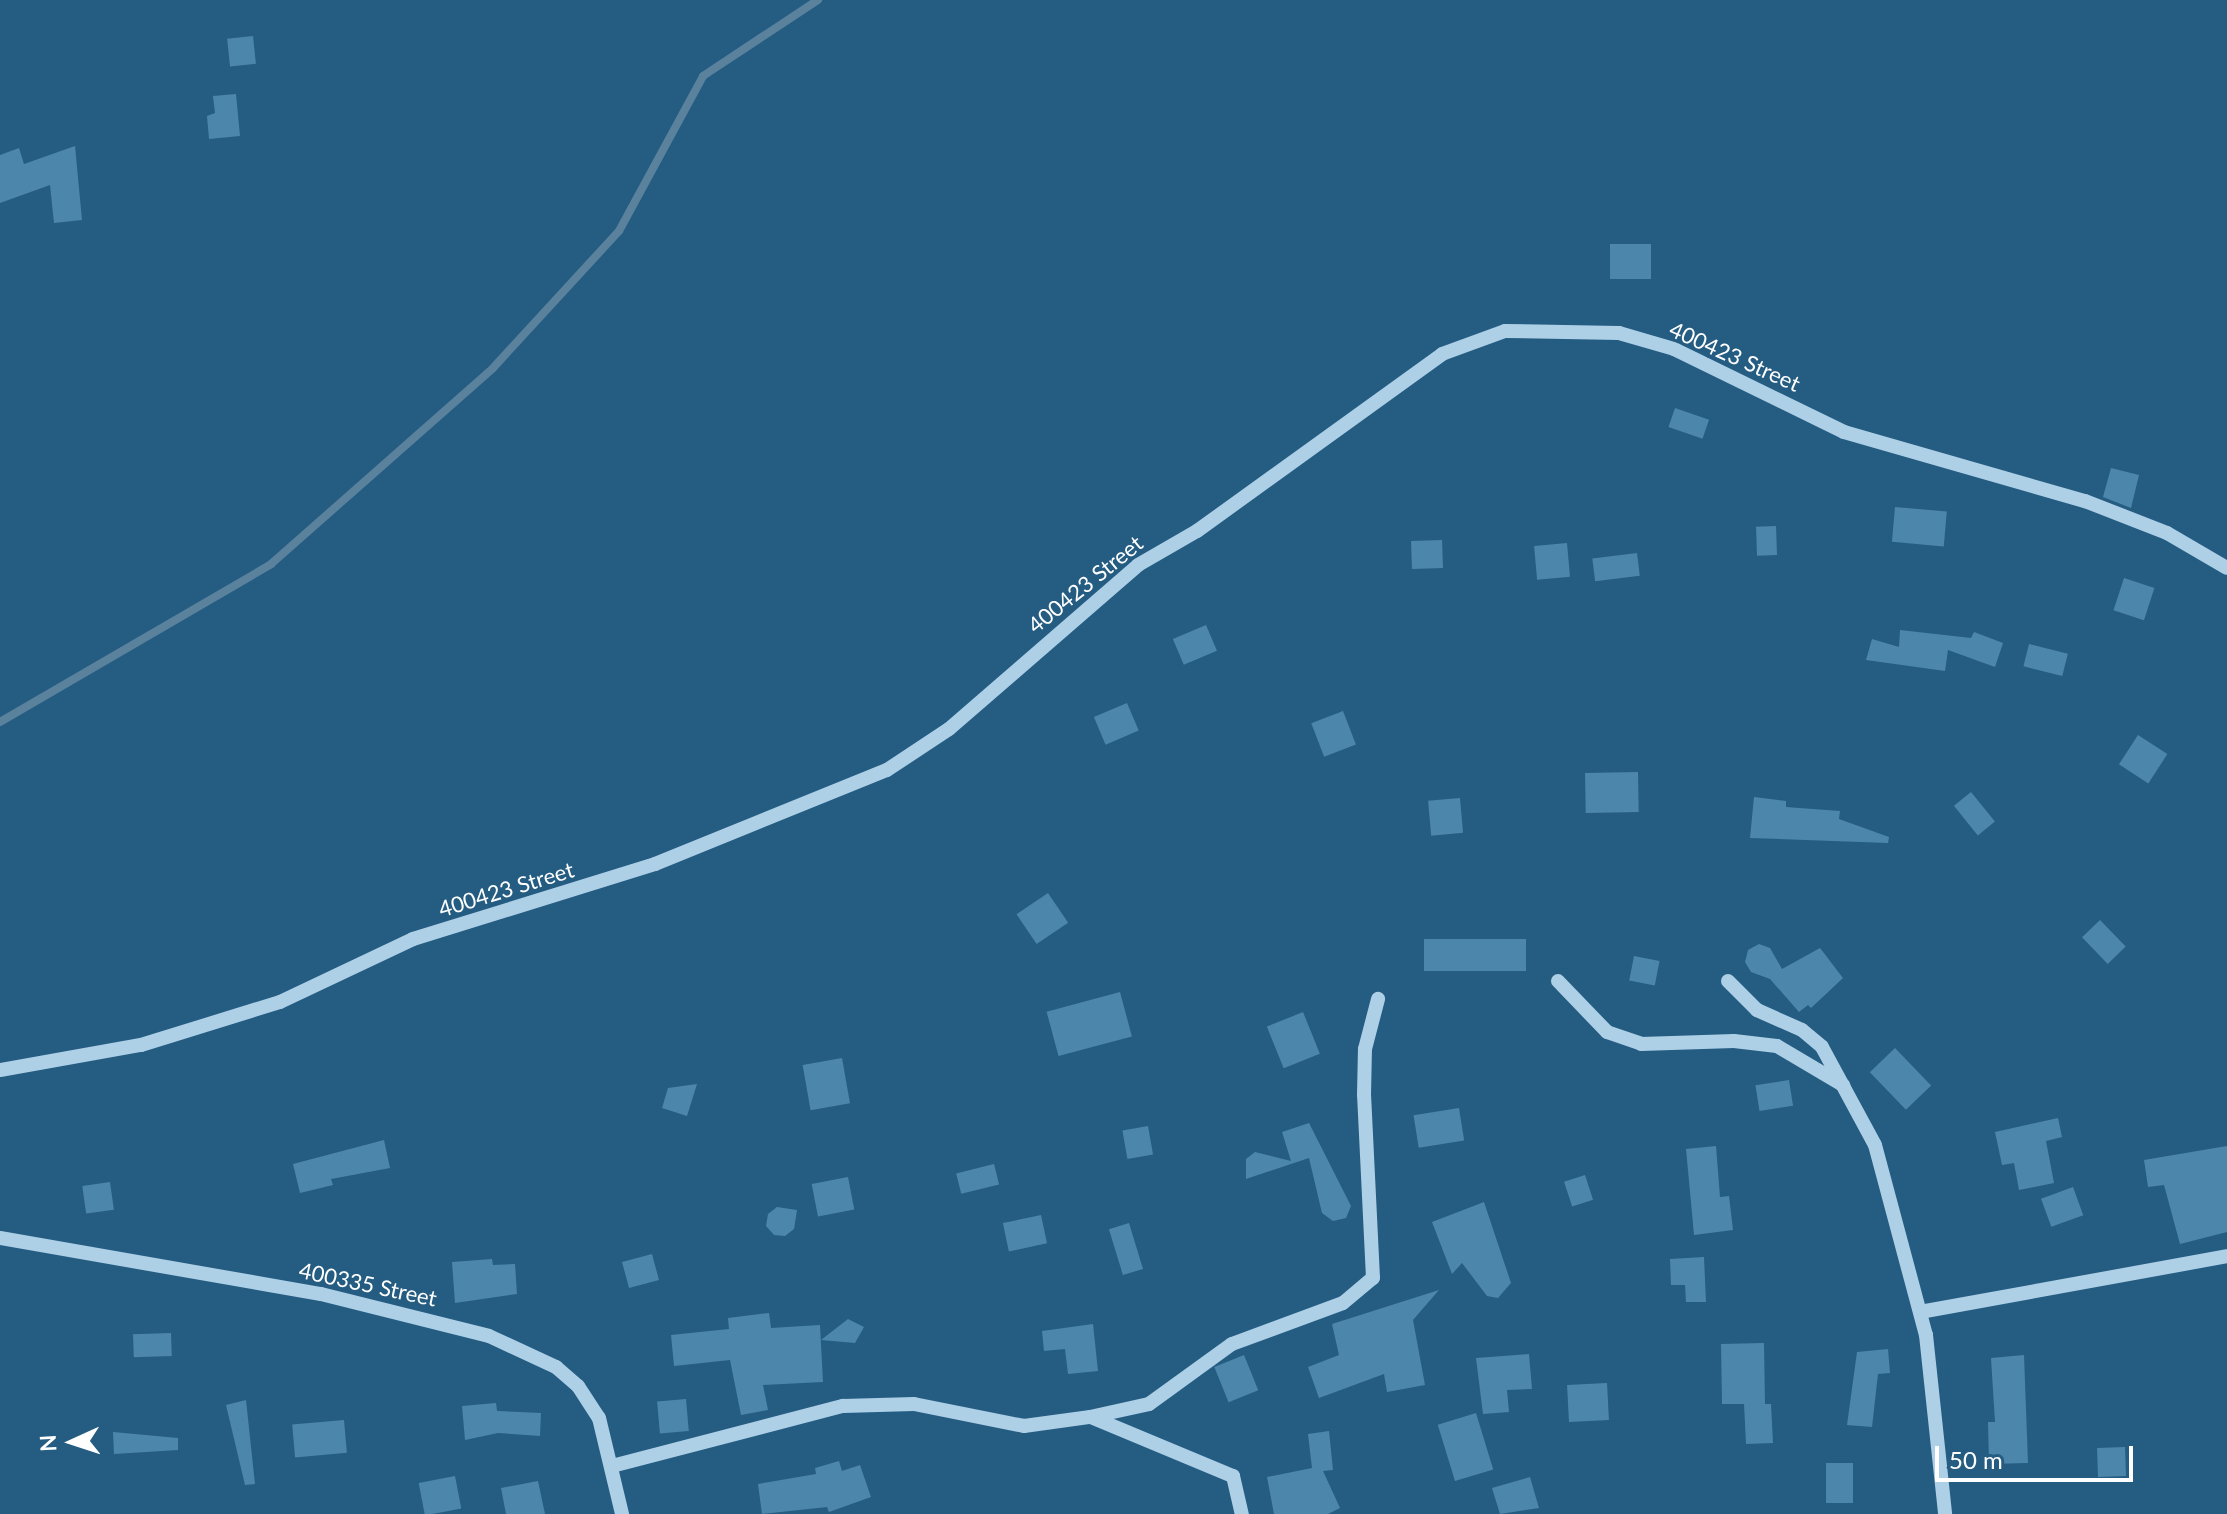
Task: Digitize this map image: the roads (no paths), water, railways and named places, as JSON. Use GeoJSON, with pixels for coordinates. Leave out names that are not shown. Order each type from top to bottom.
{"type":"FeatureCollection","features":[{"type":"Feature","properties":{"kind":"street","name":"400423 Street"},"geometry":{"type":"LineString","coordinates":[[0,1070],[141,1045],[280,1002],[413,939],[655,864],[887,770],[949,729],[1138,565],[1197,531],[1442,354],[1505,331],[1619,333],[1674,349],[1844,432],[2085,501],[2167,533],[2227,568]]}},
{"type":"Feature","properties":{"kind":"street"},"geometry":{"type":"LineString","coordinates":[[1558,981],[1607,1032],[1641,1044],[1734,1041],[1777,1046],[1846,1087]]}},
{"type":"Feature","properties":{"kind":"street"},"geometry":{"type":"LineString","coordinates":[[1728,981],[1757,1010],[1802,1030],[1822,1047],[1875,1145],[1920,1312],[1945,1514]]}},
{"type":"Feature","properties":{"kind":"street"},"geometry":{"type":"LineString","coordinates":[[612,1466],[782,1419],[873,1403],[914,1404],[1024,1426],[1090,1417],[1149,1404],[1232,1344],[1343,1303],[1373,1278],[1364,1095],[1365,1049],[1378,999]]}},
{"type":"Feature","properties":{"kind":"street","name":"400335 Street"},"geometry":{"type":"LineString","coordinates":[[0,1238],[321,1294],[489,1336],[556,1367],[578,1386],[599,1418],[622,1514]]}},
{"type":"Feature","properties":{"kind":"street"},"geometry":{"type":"LineString","coordinates":[[1920,1312],[2227,1256]]}},
{"type":"Feature","properties":{"kind":"street"},"geometry":{"type":"LineString","coordinates":[[1090,1417],[1233,1476],[1242,1514]]}},
{"type":"Feature","properties":{"kind":"waterway"},"geometry":{"type":"LineString","coordinates":[[0,722],[271,564],[493,368],[619,231],[703,76],[818,0]]}}]}
